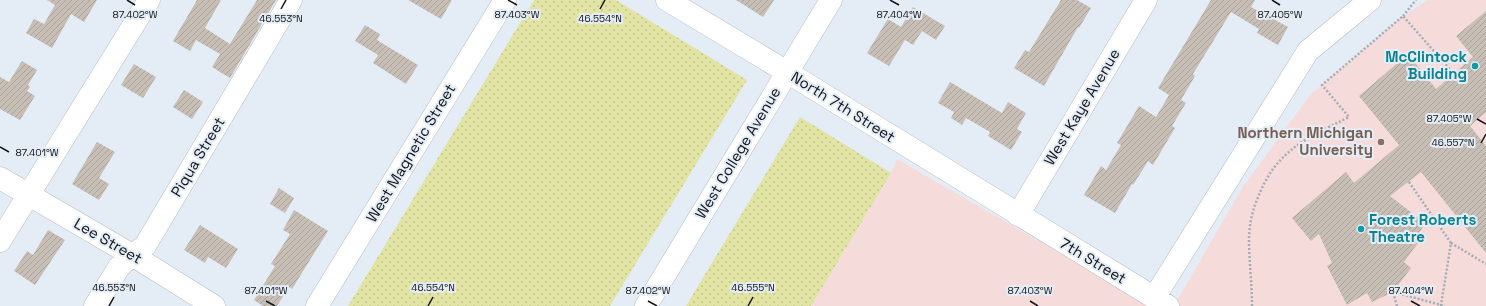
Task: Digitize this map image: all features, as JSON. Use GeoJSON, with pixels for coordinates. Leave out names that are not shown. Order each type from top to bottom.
{"type":"FeatureCollection","features":[{"type":"Feature","properties":{"kind":"street"},"geometry":{"type":"LineString","coordinates":[[0,241],[149,0]]}},
{"type":"Feature","properties":{"kind":"street","name":"Piqua Street"},"geometry":{"type":"LineString","coordinates":[[95,306],[119,267],[145,246],[291,0]]}},
{"type":"Feature","properties":{"kind":"street","name":"West Magnetic Street"},"geometry":{"type":"LineString","coordinates":[[317,306],[505,0]]}},
{"type":"Feature","properties":{"kind":"street","name":"North 7th Street"},"geometry":{"type":"LineString","coordinates":[[667,0],[787,72],[1018,215]]}},
{"type":"Feature","properties":{"kind":"street","name":"West College Avenue"},"geometry":{"type":"LineString","coordinates":[[646,306],[831,0]]}},
{"type":"Feature","properties":{"kind":"street","name":"West Kaye Avenue"},"geometry":{"type":"LineString","coordinates":[[1018,215],[1146,0]]}},
{"type":"Feature","properties":{"kind":"street"},"geometry":{"type":"LineString","coordinates":[[1161,302],[1308,51],[1370,0]]}},
{"type":"Feature","properties":{"kind":"street","name":"Lee Street"},"geometry":{"type":"LineString","coordinates":[[0,178],[132,255],[214,306]]}},
{"type":"Feature","properties":{"kind":"street","name":"7th Street"},"geometry":{"type":"LineString","coordinates":[[1018,215],[1161,302]]}},
{"type":"Feature","properties":{"kind":"path"},"geometry":{"type":"LineString","coordinates":[[1252,306],[1249,238],[1253,210],[1265,180],[1277,163],[1291,149],[1349,117],[1322,85],[1403,16],[1416,0]]}},
{"type":"Feature","properties":{"kind":"path"},"geometry":{"type":"LineString","coordinates":[[1403,16],[1454,74]]}},
{"type":"Feature","properties":{"kind":"path"},"geometry":{"type":"LineString","coordinates":[[1409,182],[1451,243],[1486,264]]}},
{"type":"Feature","properties":{"kind":"path"},"geometry":{"type":"LineString","coordinates":[[1439,306],[1451,243]]}},
{"type":"Feature","properties":{"kind":"path"},"geometry":{"type":"LineString","coordinates":[[1396,306],[1393,292],[1439,306],[1444,306]]}},
{"type":"Feature","properties":{"kind":"shaded area","name":"Northern Michigan University"},"geometry":{"type":"Polygon","coordinates":[[[1428,0],[1486,0],[1486,306],[1174,306],[1242,188],[1310,95],[1403,16],[1428,0]]]}},
{"type":"Feature","properties":{"kind":"shaded area"},"geometry":{"type":"Polygon","coordinates":[[[897,159],[1151,306],[811,306],[891,173],[897,159]]]}},
{"type":"Feature","properties":{"kind":"green space"},"geometry":{"type":"Polygon","coordinates":[[[534,0],[616,0],[747,80],[610,306],[348,306],[534,0]]]}},
{"type":"Feature","properties":{"kind":"green space"},"geometry":{"type":"Polygon","coordinates":[[[800,117],[891,173],[811,306],[686,306],[800,117]]]}},
{"type":"Feature","properties":{"kind":"building"},"geometry":{"type":"Polygon","coordinates":[[[47,0],[97,0],[84,22],[71,14],[52,48],[26,33],[34,19],[44,24],[55,5],[47,0]]]}},
{"type":"Feature","properties":{"kind":"building"},"geometry":{"type":"Polygon","coordinates":[[[197,0],[221,0],[205,28],[230,44],[257,0],[276,0],[230,78],[212,67],[220,54],[196,40],[190,51],[173,41],[197,0]]]}},
{"type":"Feature","properties":{"kind":"building"},"geometry":{"type":"Polygon","coordinates":[[[408,0],[452,0],[441,19],[408,0]]]}},
{"type":"Feature","properties":{"kind":"building"},"geometry":{"type":"Polygon","coordinates":[[[736,0],[774,0],[763,17],[736,0]]]}},
{"type":"Feature","properties":{"kind":"building"},"geometry":{"type":"Polygon","coordinates":[[[1061,0],[1077,0],[1091,8],[1079,28],[1078,27],[1044,86],[1014,68],[1025,50],[1029,52],[1061,0]]]}},
{"type":"Feature","properties":{"kind":"building"},"geometry":{"type":"Polygon","coordinates":[[[1211,0],[1255,0],[1251,7],[1288,27],[1278,45],[1257,33],[1259,29],[1231,12],[1193,74],[1195,76],[1181,100],[1186,103],[1172,126],[1175,128],[1153,165],[1148,161],[1115,213],[1084,195],[1101,166],[1106,170],[1121,145],[1117,143],[1139,106],[1156,117],[1169,95],[1158,88],[1211,0]]]}},
{"type":"Feature","properties":{"kind":"building"},"geometry":{"type":"Polygon","coordinates":[[[913,7],[945,26],[936,40],[922,31],[913,45],[905,40],[889,66],[867,53],[888,19],[901,27],[913,7]]]}},
{"type":"Feature","properties":{"kind":"building"},"geometry":{"type":"Polygon","coordinates":[[[1486,11],[1486,112],[1470,126],[1486,146],[1486,253],[1421,172],[1390,196],[1425,223],[1415,240],[1418,243],[1404,262],[1411,268],[1393,292],[1372,302],[1367,293],[1347,305],[1327,266],[1332,263],[1319,234],[1311,241],[1292,218],[1346,172],[1354,183],[1399,145],[1359,96],[1408,54],[1436,89],[1473,57],[1456,36],[1486,11]]]}},
{"type":"Feature","properties":{"kind":"building"},"geometry":{"type":"Polygon","coordinates":[[[365,25],[380,34],[377,40],[418,65],[406,84],[373,63],[378,55],[355,41],[365,25]]]}},
{"type":"Feature","properties":{"kind":"building"},"geometry":{"type":"Polygon","coordinates":[[[22,61],[37,70],[28,85],[30,87],[27,91],[35,96],[20,120],[0,109],[0,77],[9,82],[22,61]]]}},
{"type":"Feature","properties":{"kind":"building"},"geometry":{"type":"Polygon","coordinates":[[[134,64],[156,77],[143,98],[121,85],[134,64]]]}},
{"type":"Feature","properties":{"kind":"building"},"geometry":{"type":"Polygon","coordinates":[[[950,82],[1002,113],[1008,102],[1026,113],[1017,129],[1022,132],[1011,150],[988,136],[990,132],[966,118],[962,125],[951,118],[954,112],[938,103],[950,82]]]}},
{"type":"Feature","properties":{"kind":"building"},"geometry":{"type":"Polygon","coordinates":[[[184,90],[203,102],[192,119],[173,107],[184,90]]]}},
{"type":"Feature","properties":{"kind":"building"},"geometry":{"type":"Polygon","coordinates":[[[97,142],[115,152],[99,178],[109,184],[99,200],[72,184],[97,142]]]}},
{"type":"Feature","properties":{"kind":"building"},"geometry":{"type":"Polygon","coordinates":[[[279,188],[294,198],[285,213],[270,204],[279,188]]]}},
{"type":"Feature","properties":{"kind":"building"},"geometry":{"type":"Polygon","coordinates":[[[294,210],[328,231],[292,289],[289,287],[277,306],[263,306],[254,300],[275,266],[271,264],[290,234],[283,230],[294,210]]]}},
{"type":"Feature","properties":{"kind":"building"},"geometry":{"type":"Polygon","coordinates":[[[200,225],[238,249],[226,268],[208,257],[205,263],[184,250],[200,225]]]}},
{"type":"Feature","properties":{"kind":"building"},"geometry":{"type":"Polygon","coordinates":[[[48,230],[65,240],[35,285],[14,271],[27,251],[33,255],[48,230]]]}},
{"type":"Feature","properties":{"kind":"place","name":"McClintock Building"},"geometry":{"type":"Point","coordinates":[1475,66]}},
{"type":"Feature","properties":{"kind":"place","name":"Northern Michigan University"},"geometry":{"type":"Point","coordinates":[1381,142]}},
{"type":"Feature","properties":{"kind":"place","name":"Forest Roberts Theatre"},"geometry":{"type":"Point","coordinates":[1361,229]}}]}
